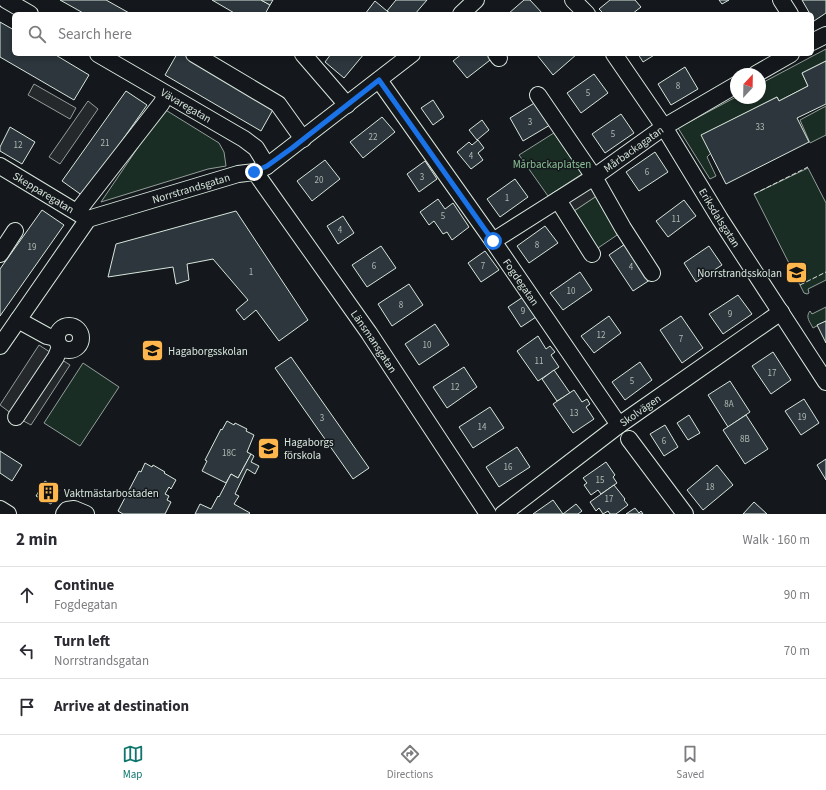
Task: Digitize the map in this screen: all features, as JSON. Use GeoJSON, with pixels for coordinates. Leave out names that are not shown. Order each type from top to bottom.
{"type":"FeatureCollection","features":[{"type":"Feature","properties":{"kind":"street"},"geometry":{"type":"LineString","coordinates":[[6,0],[27,12]]}},
{"type":"Feature","properties":{"kind":"street"},"geometry":{"type":"LineString","coordinates":[[463,12],[476,0]]}},
{"type":"Feature","properties":{"kind":"street"},"geometry":{"type":"LineString","coordinates":[[573,0],[585,12]]}},
{"type":"Feature","properties":{"kind":"street"},"geometry":{"type":"LineString","coordinates":[[781,0],[789,12]]}},
{"type":"Feature","properties":{"kind":"street"},"geometry":{"type":"LineString","coordinates":[[814,41],[826,35]]}},
{"type":"Feature","properties":{"kind":"street","name":"Vävaregatan"},"geometry":{"type":"LineString","coordinates":[[101,56],[244,139],[256,148],[261,169]]}},
{"type":"Feature","properties":{"kind":"street"},"geometry":{"type":"LineString","coordinates":[[197,56],[278,104],[303,139]]}},
{"type":"Feature","properties":{"kind":"street"},"geometry":{"type":"LineString","coordinates":[[305,56],[347,105]]}},
{"type":"Feature","properties":{"kind":"street","name":"Norrstrandsgatan"},"geometry":{"type":"LineString","coordinates":[[83,216],[261,169],[303,139],[409,56]]}},
{"type":"Feature","properties":{"kind":"street","name":"Eriksdalsgatan"},"geometry":{"type":"LineString","coordinates":[[615,56],[664,126],[720,219],[826,382]]}},
{"type":"Feature","properties":{"kind":"street"},"geometry":{"type":"LineString","coordinates":[[766,68],[788,56]]}},
{"type":"Feature","properties":{"kind":"street","name":"Fogdegatan"},"geometry":{"type":"LineString","coordinates":[[379,80],[493,241],[619,426]]}},
{"type":"Feature","properties":{"kind":"street","name":"Mårbackagatan"},"geometry":{"type":"LineString","coordinates":[[493,241],[594,177],[664,126],[730,88]]}},
{"type":"Feature","properties":{"kind":"street"},"geometry":{"type":"LineString","coordinates":[[0,346],[83,216],[166,95]]}},
{"type":"Feature","properties":{"kind":"street"},"geometry":{"type":"LineString","coordinates":[[538,95],[594,177],[623,228],[652,273]]}},
{"type":"Feature","properties":{"kind":"street","name":"Skepparegatan"},"geometry":{"type":"LineString","coordinates":[[0,166],[83,216]]}},
{"type":"Feature","properties":{"kind":"street","name":"Länsmansgatan"},"geometry":{"type":"LineString","coordinates":[[261,169],[488,514]]}},
{"type":"Feature","properties":{"kind":"street"},"geometry":{"type":"LineString","coordinates":[[558,200],[592,254]]}},
{"type":"Feature","properties":{"kind":"street"},"geometry":{"type":"LineString","coordinates":[[0,254],[15,231]]}},
{"type":"Feature","properties":{"kind":"street","name":"Skolvägen"},"geometry":{"type":"LineString","coordinates":[[503,514],[619,426],[781,312]]}},
{"type":"Feature","properties":{"kind":"street"},"geometry":{"type":"LineString","coordinates":[[16,416],[56,356],[58,343],[18,320]]}},
{"type":"Feature","properties":{"kind":"street"},"geometry":{"type":"LineString","coordinates":[[630,439],[685,514]]}},
{"type":"Feature","properties":{"kind":"street"},"geometry":{"type":"LineString","coordinates":[[64,514],[67,510],[74,509],[86,514]]}},
{"type":"Feature","properties":{"kind":"street"},"geometry":{"type":"LineString","coordinates":[[0,510],[8,514]]}},
{"type":"Feature","properties":{"kind":"green space"},"geometry":{"type":"Polygon","coordinates":[[[826,49],[826,61],[802,73],[808,86],[779,101],[777,97],[766,103],[766,81],[826,49]]]}},
{"type":"Feature","properties":{"kind":"green space"},"geometry":{"type":"Polygon","coordinates":[[[730,100],[730,104],[763,104],[702,135],[711,153],[707,157],[716,176],[710,179],[678,128],[730,100]]]}},
{"type":"Feature","properties":{"kind":"green space"},"geometry":{"type":"Polygon","coordinates":[[[826,106],[826,135],[810,143],[800,120],[826,106]]]}},
{"type":"Feature","properties":{"kind":"green space"},"geometry":{"type":"Polygon","coordinates":[[[164,109],[219,143],[224,152],[226,166],[208,169],[101,202],[164,109]]]}},
{"type":"Feature","properties":{"kind":"green space","name":"Mårbackaplatsen"},"geometry":{"type":"Polygon","coordinates":[[[557,131],[585,172],[548,196],[519,155],[557,131]]]}},
{"type":"Feature","properties":{"kind":"green space"},"geometry":{"type":"Polygon","coordinates":[[[808,168],[826,203],[826,280],[808,289],[809,293],[807,294],[804,293],[754,194],[808,168]]]}},
{"type":"Feature","properties":{"kind":"green space","name":"Mårbackaplatsen"},"geometry":{"type":"Polygon","coordinates":[[[601,193],[623,231],[595,250],[571,213],[601,193]]]}},
{"type":"Feature","properties":{"kind":"green space"},"geometry":{"type":"Polygon","coordinates":[[[826,307],[826,321],[813,328],[808,320],[810,311],[812,314],[826,307]]]}},
{"type":"Feature","properties":{"kind":"green space"},"geometry":{"type":"Polygon","coordinates":[[[83,363],[119,387],[80,446],[44,423],[83,363]]]}},
{"type":"Feature","properties":{"kind":"shaded area"},"geometry":{"type":"Polygon","coordinates":[[[34,84],[76,108],[70,119],[28,95],[34,84]]]}},
{"type":"Feature","properties":{"kind":"shaded area"},"geometry":{"type":"Polygon","coordinates":[[[88,101],[98,109],[60,164],[49,157],[88,101]]]}},
{"type":"Feature","properties":{"kind":"shaded area"},"geometry":{"type":"Polygon","coordinates":[[[594,183],[601,193],[571,213],[564,204],[594,183]]]}},
{"type":"Feature","properties":{"kind":"shaded area"},"geometry":{"type":"Polygon","coordinates":[[[39,345],[70,365],[31,425],[16,417],[0,405],[39,345]]]}},
{"type":"Feature","properties":{"kind":"building"},"geometry":{"type":"Polygon","coordinates":[[[60,0],[106,0],[127,12],[81,12],[60,0]]]}},
{"type":"Feature","properties":{"kind":"building"},"geometry":{"type":"Polygon","coordinates":[[[212,0],[261,0],[270,5],[266,12],[233,12],[212,0]]]}},
{"type":"Feature","properties":{"kind":"building"},"geometry":{"type":"Polygon","coordinates":[[[261,0],[273,0],[270,5],[261,0]]]}},
{"type":"Feature","properties":{"kind":"building"},"geometry":{"type":"Polygon","coordinates":[[[396,0],[427,0],[417,12],[387,11],[396,0]]]}},
{"type":"Feature","properties":{"kind":"building"},"geometry":{"type":"Polygon","coordinates":[[[524,0],[530,0],[541,12],[510,12],[524,0]]]}},
{"type":"Feature","properties":{"kind":"building"},"geometry":{"type":"Polygon","coordinates":[[[610,0],[635,0],[641,7],[635,12],[602,12],[599,9],[610,0]]]}},
{"type":"Feature","properties":{"kind":"building"},"geometry":{"type":"Polygon","coordinates":[[[719,0],[729,0],[722,4],[719,0]]]}},
{"type":"Feature","properties":{"kind":"building"},"geometry":{"type":"Polygon","coordinates":[[[802,0],[826,0],[826,13],[814,21],[814,12],[809,12],[802,0]]]}},
{"type":"Feature","properties":{"kind":"building"},"geometry":{"type":"Polygon","coordinates":[[[375,1],[388,12],[367,12],[375,1]]]}},
{"type":"Feature","properties":{"kind":"building"},"geometry":{"type":"Polygon","coordinates":[[[0,22],[12,29],[12,56],[57,56],[89,75],[74,100],[0,57],[0,22]]]}},
{"type":"Feature","properties":{"kind":"building"},"geometry":{"type":"Polygon","coordinates":[[[176,56],[189,56],[275,106],[261,131],[165,75],[176,56]]]}},
{"type":"Feature","properties":{"kind":"building"},"geometry":{"type":"Polygon","coordinates":[[[330,56],[362,56],[344,78],[325,62],[330,56]]]}},
{"type":"Feature","properties":{"kind":"building"},"geometry":{"type":"Polygon","coordinates":[[[459,56],[494,57],[467,78],[453,61],[459,56]]]}},
{"type":"Feature","properties":{"kind":"building"},"geometry":{"type":"Polygon","coordinates":[[[538,56],[575,56],[553,75],[538,56]]]}},
{"type":"Feature","properties":{"kind":"building"},"geometry":{"type":"Polygon","coordinates":[[[639,56],[653,56],[643,62],[639,56]]]}},
{"type":"Feature","properties":{"kind":"building"},"geometry":{"type":"Polygon","coordinates":[[[826,61],[826,104],[797,118],[809,142],[726,184],[701,135],[763,104],[766,104],[766,102],[777,97],[779,101],[808,86],[802,73],[826,61]]]}},
{"type":"Feature","properties":{"kind":"building"},"geometry":{"type":"Polygon","coordinates":[[[685,67],[698,89],[671,105],[658,84],[685,67]]]}},
{"type":"Feature","properties":{"kind":"building"},"geometry":{"type":"Polygon","coordinates":[[[594,74],[608,93],[581,113],[567,93],[594,74]]]}},
{"type":"Feature","properties":{"kind":"building"},"geometry":{"type":"Polygon","coordinates":[[[126,91],[147,105],[83,196],[62,181],[126,91]]]}},
{"type":"Feature","properties":{"kind":"building"},"geometry":{"type":"Polygon","coordinates":[[[433,100],[444,117],[433,125],[421,108],[433,100]]]}},
{"type":"Feature","properties":{"kind":"building"},"geometry":{"type":"Polygon","coordinates":[[[536,102],[550,125],[523,141],[510,118],[536,102]]]}},
{"type":"Feature","properties":{"kind":"building"},"geometry":{"type":"Polygon","coordinates":[[[621,114],[634,133],[605,153],[592,134],[621,114]]]}},
{"type":"Feature","properties":{"kind":"building"},"geometry":{"type":"Polygon","coordinates":[[[382,117],[395,132],[363,158],[350,142],[382,117]]]}},
{"type":"Feature","properties":{"kind":"building"},"geometry":{"type":"Polygon","coordinates":[[[482,120],[489,130],[477,140],[469,130],[482,120]]]}},
{"type":"Feature","properties":{"kind":"building"},"geometry":{"type":"Polygon","coordinates":[[[10,127],[35,142],[22,164],[0,151],[0,147],[10,127]]]}},
{"type":"Feature","properties":{"kind":"building"},"geometry":{"type":"Polygon","coordinates":[[[478,140],[484,148],[478,153],[483,160],[471,169],[457,152],[469,142],[472,145],[478,140]]]}},
{"type":"Feature","properties":{"kind":"building"},"geometry":{"type":"Polygon","coordinates":[[[655,152],[668,172],[639,191],[626,172],[655,152]]]}},
{"type":"Feature","properties":{"kind":"building"},"geometry":{"type":"Polygon","coordinates":[[[325,160],[340,179],[312,201],[297,181],[325,160]]]}},
{"type":"Feature","properties":{"kind":"building"},"geometry":{"type":"Polygon","coordinates":[[[425,161],[437,179],[419,192],[407,174],[425,161]]]}},
{"type":"Feature","properties":{"kind":"building"},"geometry":{"type":"Polygon","coordinates":[[[515,179],[528,197],[500,217],[487,199],[515,179]]]}},
{"type":"Feature","properties":{"kind":"building"},"geometry":{"type":"Polygon","coordinates":[[[438,199],[445,209],[453,203],[469,227],[452,240],[447,232],[443,234],[434,221],[429,225],[420,212],[438,199]]]}},
{"type":"Feature","properties":{"kind":"building"},"geometry":{"type":"Polygon","coordinates":[[[684,200],[696,216],[668,237],[656,221],[684,200]]]}},
{"type":"Feature","properties":{"kind":"building"},"geometry":{"type":"Polygon","coordinates":[[[42,210],[64,225],[0,316],[0,269],[42,210]]]}},
{"type":"Feature","properties":{"kind":"building"},"geometry":{"type":"Polygon","coordinates":[[[236,211],[308,320],[279,341],[256,310],[244,320],[236,310],[248,300],[213,259],[187,264],[189,280],[176,284],[173,267],[108,277],[116,244],[236,211]]]}},
{"type":"Feature","properties":{"kind":"building"},"geometry":{"type":"Polygon","coordinates":[[[343,216],[354,233],[338,244],[327,226],[343,216]]]}},
{"type":"Feature","properties":{"kind":"building"},"geometry":{"type":"Polygon","coordinates":[[[545,226],[558,243],[529,263],[517,246],[545,226]]]}},
{"type":"Feature","properties":{"kind":"building"},"geometry":{"type":"Polygon","coordinates":[[[628,242],[653,278],[633,291],[609,255],[628,242]]]}},
{"type":"Feature","properties":{"kind":"building"},"geometry":{"type":"Polygon","coordinates":[[[381,246],[396,268],[367,287],[352,265],[381,246]]]}},
{"type":"Feature","properties":{"kind":"building"},"geometry":{"type":"Polygon","coordinates":[[[709,246],[722,265],[696,282],[684,263],[709,246]]]}},
{"type":"Feature","properties":{"kind":"building"},"geometry":{"type":"Polygon","coordinates":[[[485,251],[499,270],[481,282],[468,263],[485,251]]]}},
{"type":"Feature","properties":{"kind":"building"},"geometry":{"type":"Polygon","coordinates":[[[580,272],[592,290],[563,310],[550,293],[580,272]]]}},
{"type":"Feature","properties":{"kind":"building"},"geometry":{"type":"Polygon","coordinates":[[[409,284],[423,305],[392,326],[378,304],[409,284]]]}},
{"type":"Feature","properties":{"kind":"building"},"geometry":{"type":"Polygon","coordinates":[[[526,295],[539,315],[521,327],[508,307],[526,295]]]}},
{"type":"Feature","properties":{"kind":"building"},"geometry":{"type":"Polygon","coordinates":[[[738,295],[752,314],[723,334],[709,314],[738,295]]]}},
{"type":"Feature","properties":{"kind":"building"},"geometry":{"type":"Polygon","coordinates":[[[609,316],[621,333],[594,353],[581,336],[609,316]]]}},
{"type":"Feature","properties":{"kind":"building"},"geometry":{"type":"Polygon","coordinates":[[[681,316],[703,348],[682,363],[660,330],[681,316]]]}},
{"type":"Feature","properties":{"kind":"building"},"geometry":{"type":"Polygon","coordinates":[[[826,321],[826,343],[817,325],[826,321]]]}},
{"type":"Feature","properties":{"kind":"building"},"geometry":{"type":"Polygon","coordinates":[[[435,324],[449,345],[419,365],[405,344],[435,324]]]}},
{"type":"Feature","properties":{"kind":"building"},"geometry":{"type":"Polygon","coordinates":[[[538,336],[546,349],[550,346],[555,352],[551,355],[559,367],[538,381],[517,351],[538,336]]]}},
{"type":"Feature","properties":{"kind":"building"},"geometry":{"type":"Polygon","coordinates":[[[773,352],[791,380],[771,394],[752,366],[773,352]]]}},
{"type":"Feature","properties":{"kind":"building"},"geometry":{"type":"Polygon","coordinates":[[[291,357],[369,468],[353,479],[275,368],[291,357]]]}},
{"type":"Feature","properties":{"kind":"building"},"geometry":{"type":"Polygon","coordinates":[[[640,362],[652,380],[625,400],[612,382],[640,362]]]}},
{"type":"Feature","properties":{"kind":"building"},"geometry":{"type":"Polygon","coordinates":[[[464,367],[477,387],[447,408],[433,387],[464,367]]]}},
{"type":"Feature","properties":{"kind":"building"},"geometry":{"type":"Polygon","coordinates":[[[554,370],[570,393],[557,401],[542,379],[554,370]]]}},
{"type":"Feature","properties":{"kind":"building"},"geometry":{"type":"Polygon","coordinates":[[[730,381],[750,412],[728,427],[708,395],[730,381]]]}},
{"type":"Feature","properties":{"kind":"building"},"geometry":{"type":"Polygon","coordinates":[[[574,390],[582,402],[587,399],[590,404],[586,407],[594,419],[573,433],[553,404],[574,390]]]}},
{"type":"Feature","properties":{"kind":"building"},"geometry":{"type":"Polygon","coordinates":[[[804,399],[819,423],[801,435],[785,411],[804,399]]]}},
{"type":"Feature","properties":{"kind":"building"},"geometry":{"type":"Polygon","coordinates":[[[490,407],[504,428],[473,448],[459,427],[490,407]]]}},
{"type":"Feature","properties":{"kind":"building"},"geometry":{"type":"Polygon","coordinates":[[[689,415],[700,433],[688,440],[677,423],[689,415]]]}},
{"type":"Feature","properties":{"kind":"building"},"geometry":{"type":"Polygon","coordinates":[[[746,415],[768,449],[745,464],[723,430],[746,415]]]}},
{"type":"Feature","properties":{"kind":"building"},"geometry":{"type":"Polygon","coordinates":[[[227,421],[247,429],[246,431],[254,435],[247,452],[251,454],[238,478],[231,474],[226,483],[202,471],[207,461],[205,460],[221,429],[222,430],[227,421]]]}},
{"type":"Feature","properties":{"kind":"building"},"geometry":{"type":"Polygon","coordinates":[[[665,425],[678,447],[664,456],[650,434],[665,425]]]}},
{"type":"Feature","properties":{"kind":"building"},"geometry":{"type":"Polygon","coordinates":[[[517,447],[530,467],[499,487],[486,467],[517,447]]]}},
{"type":"Feature","properties":{"kind":"building"},"geometry":{"type":"Polygon","coordinates":[[[0,451],[22,465],[12,481],[0,473],[0,451]]]}},
{"type":"Feature","properties":{"kind":"building"},"geometry":{"type":"Polygon","coordinates":[[[251,454],[254,456],[251,462],[259,466],[255,474],[247,469],[235,494],[239,496],[234,504],[250,513],[195,514],[200,504],[211,509],[231,474],[238,478],[251,454]]]}},
{"type":"Feature","properties":{"kind":"building"},"geometry":{"type":"Polygon","coordinates":[[[826,459],[826,480],[817,465],[826,459]]]}},
{"type":"Feature","properties":{"kind":"building"},"geometry":{"type":"Polygon","coordinates":[[[606,462],[615,475],[613,477],[617,483],[601,494],[598,490],[591,495],[584,485],[587,483],[583,478],[606,462]]]}},
{"type":"Feature","properties":{"kind":"building"},"geometry":{"type":"Polygon","coordinates":[[[145,463],[152,467],[153,465],[176,480],[171,489],[169,487],[165,494],[169,496],[167,500],[171,502],[165,514],[123,514],[118,511],[139,471],[141,472],[145,463]]]}},
{"type":"Feature","properties":{"kind":"building"},"geometry":{"type":"Polygon","coordinates":[[[717,465],[733,485],[703,510],[687,490],[717,465]]]}},
{"type":"Feature","properties":{"kind":"building","name":"Vaktmästarbostaden"},"geometry":{"type":"Polygon","coordinates":[[[45,481],[59,490],[51,504],[36,496],[45,481]]]}},
{"type":"Feature","properties":{"kind":"building"},"geometry":{"type":"Polygon","coordinates":[[[614,485],[628,505],[616,514],[610,514],[608,511],[603,514],[599,508],[596,511],[590,502],[614,485]]]}},
{"type":"Feature","properties":{"kind":"building"},"geometry":{"type":"Polygon","coordinates":[[[553,500],[563,514],[533,514],[553,500]]]}},
{"type":"Feature","properties":{"kind":"building"},"geometry":{"type":"Polygon","coordinates":[[[754,502],[767,514],[743,514],[754,502]]]}},
{"type":"Feature","properties":{"kind":"building"},"geometry":{"type":"Polygon","coordinates":[[[576,504],[582,511],[578,514],[563,514],[576,504]]]}},
{"type":"Feature","properties":{"kind":"building"},"geometry":{"type":"Polygon","coordinates":[[[635,508],[639,513],[641,511],[643,514],[626,514],[635,508]]]}},
{"type":"Feature","properties":{"kind":"fence"},"geometry":{"type":"LineString","coordinates":[[754,194],[808,167]]}},
{"type":"Feature","properties":{"kind":"fence"},"geometry":{"type":"LineString","coordinates":[[800,285],[826,272]]}},
{"type":"Feature","properties":{"kind":"place","name":"Norrstrandsskolan"},"geometry":{"type":"Point","coordinates":[797,273]}},
{"type":"Feature","properties":{"kind":"place","name":"Hagaborgsskolan"},"geometry":{"type":"Point","coordinates":[152,351]}},
{"type":"Feature","properties":{"kind":"place","name":"Hagaborgs förskola"},"geometry":{"type":"Point","coordinates":[269,448]}},
{"type":"Feature","properties":{"kind":"place","name":"Vaktmästarbostaden"},"geometry":{"type":"Point","coordinates":[48,493]}},
{"type":"Feature","properties":{"kind":"route"},"geometry":{"type":"LineString","coordinates":[[254,172],[267,166],[292,148],[379,80],[493,241]]}}]}
